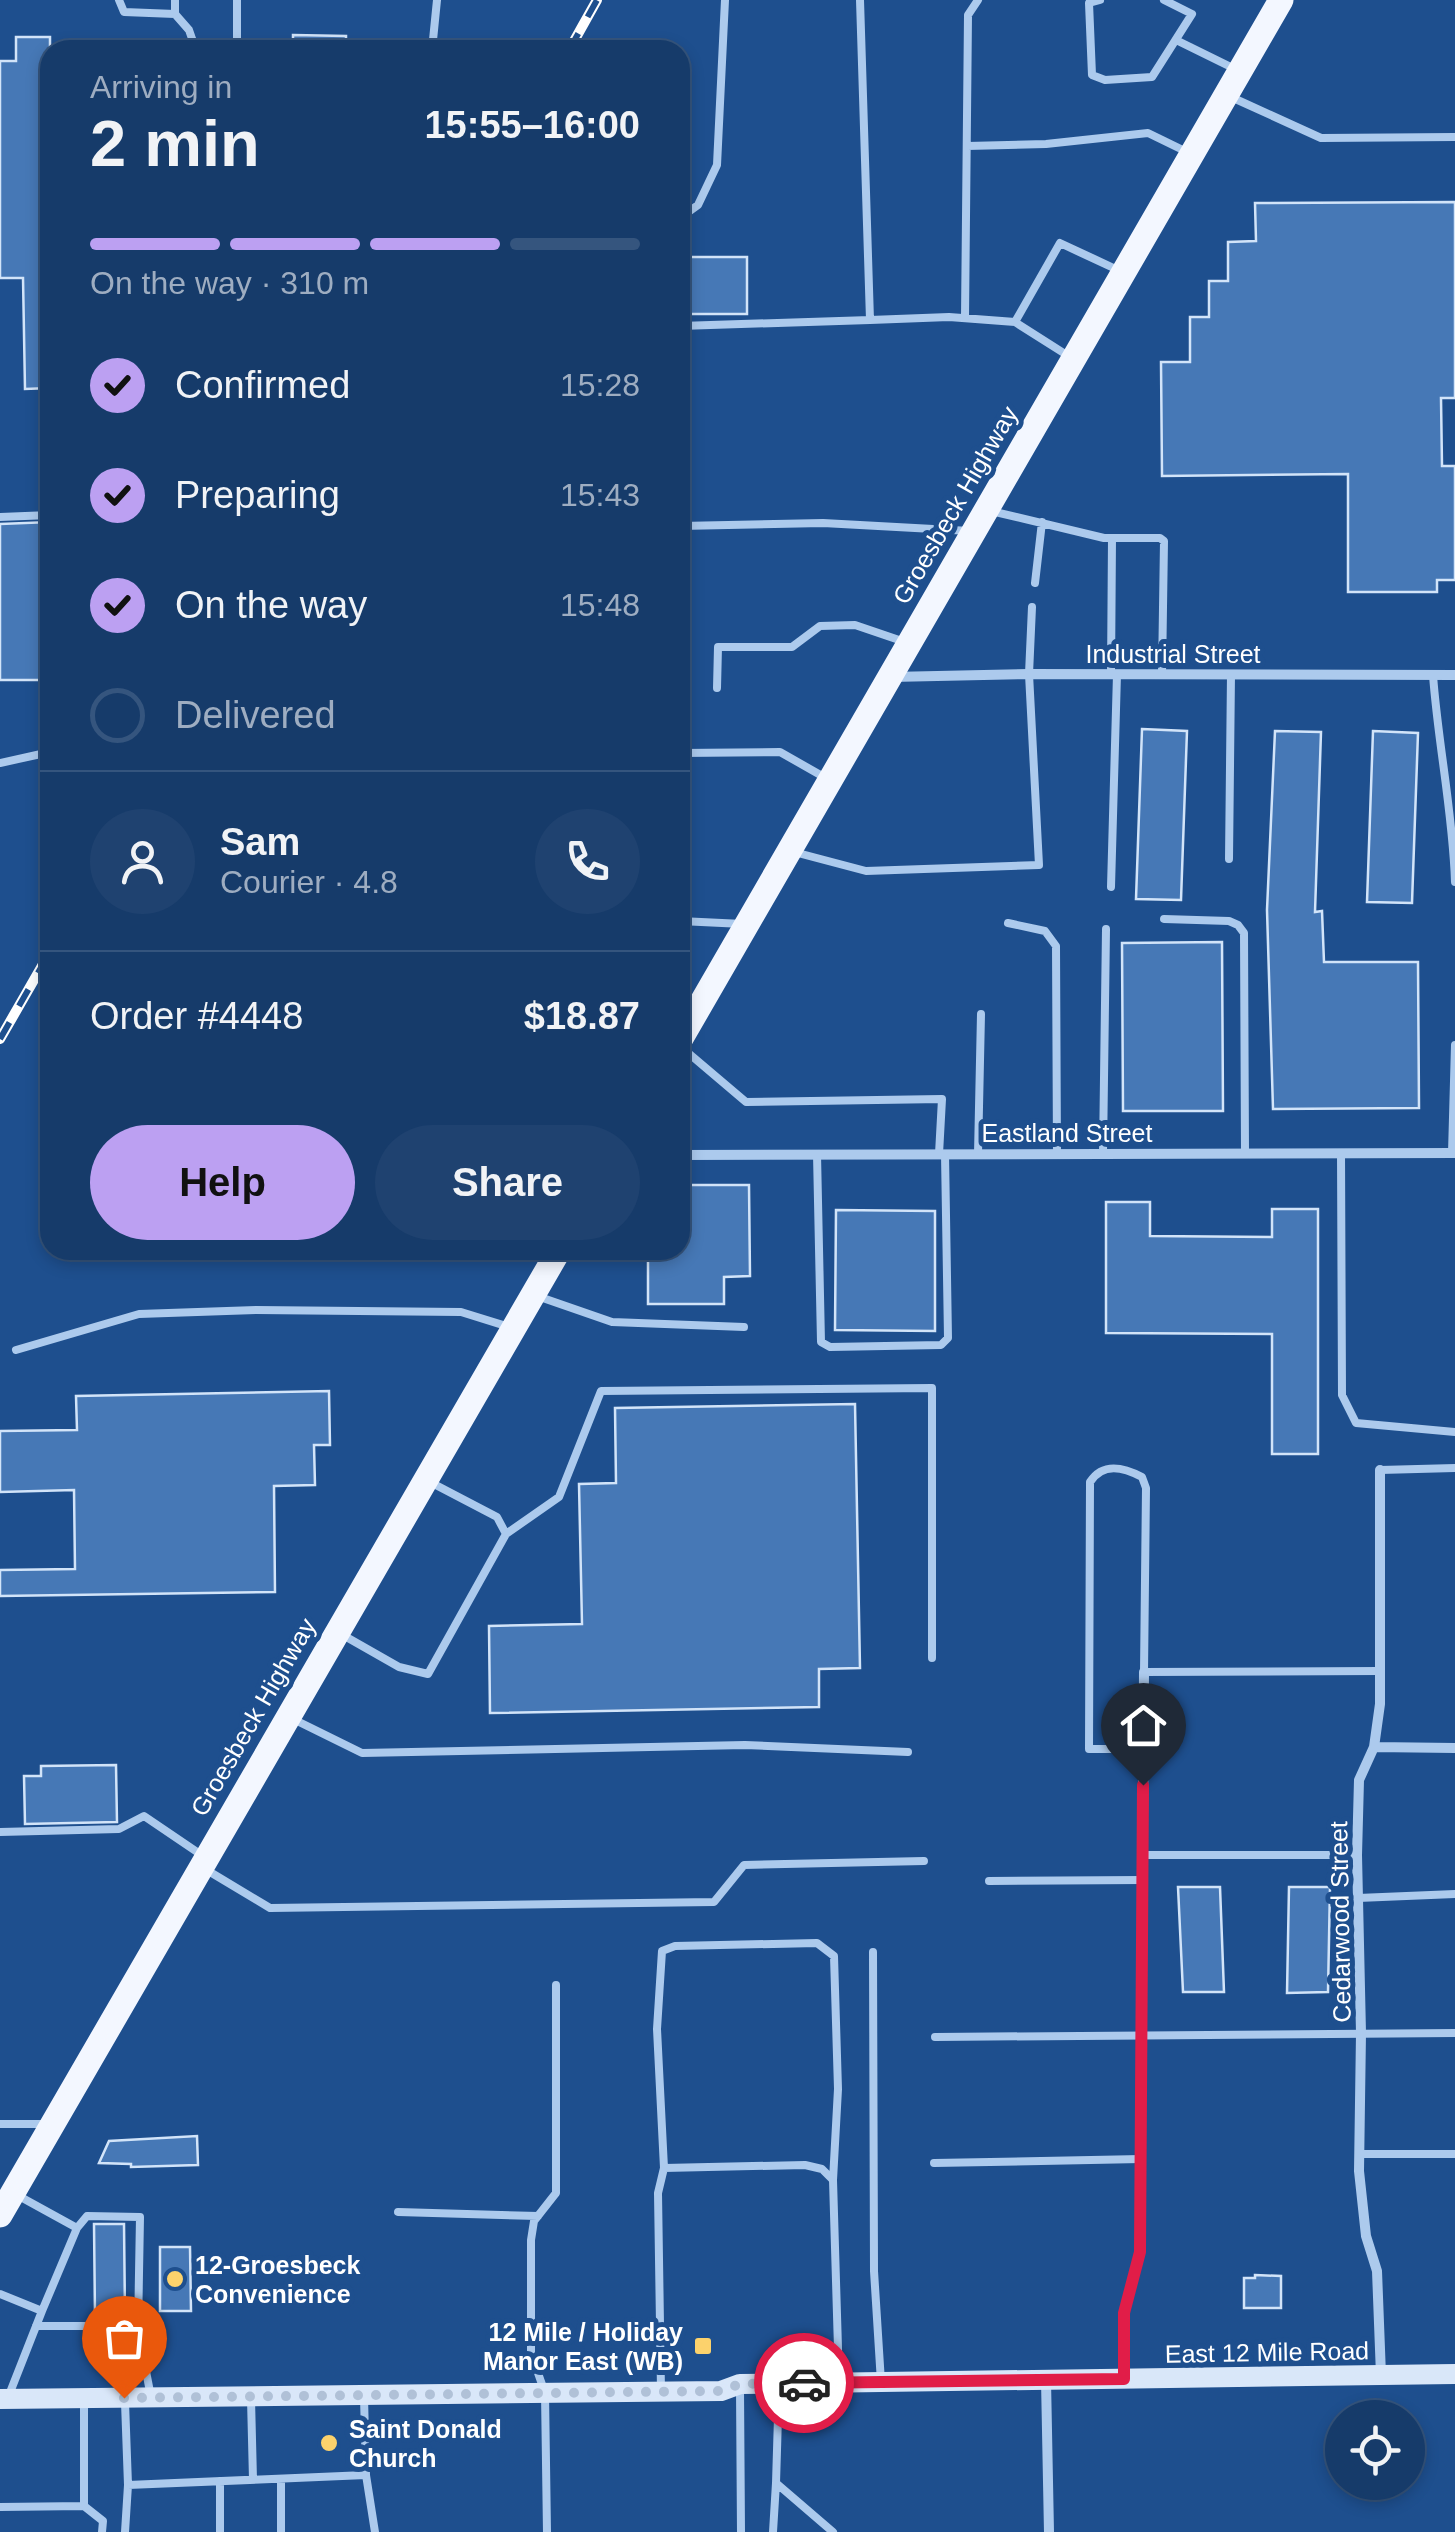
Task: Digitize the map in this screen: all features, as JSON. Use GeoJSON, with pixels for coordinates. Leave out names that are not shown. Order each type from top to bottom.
{"type":"FeatureCollection","features":[{"type":"Feature","properties":{"kind":"main road","name":"Groesbeck Highway"},"geometry":{"type":"LineString","coordinates":[[690,1017],[1281,0]]}},
{"type":"Feature","properties":{"kind":"main road","name":"Groesbeck Highway"},"geometry":{"type":"LineString","coordinates":[[6,2204],[553,1260]]}},
{"type":"Feature","properties":{"kind":"main road","name":"East 12 Mile Road"},"geometry":{"type":"LineString","coordinates":[[4,2399],[720,2391],[740,2384],[1455,2374]]}},
{"type":"Feature","properties":{"kind":"street","name":"Industrial Street"},"geometry":{"type":"LineString","coordinates":[[890,677],[1455,674]]}},
{"type":"Feature","properties":{"kind":"street","name":"Eastland Street"},"geometry":{"type":"LineString","coordinates":[[690,1155],[1454,1153]]}},
{"type":"Feature","properties":{"kind":"street","name":"Cedarwood Street"},"geometry":{"type":"LineString","coordinates":[[1380,1470],[1380,1704],[1374,1747],[1358,1780],[1357,1855],[1359,2154],[1366,2236],[1377,2271],[1381,2376]]}},
{"type":"Feature","properties":{"kind":"street"},"geometry":{"type":"LineString","coordinates":[[1124,2379],[1124,2313],[1140,2252],[1144,1672]]}},
{"type":"Feature","properties":{"kind":"street"},"geometry":{"type":"LineString","coordinates":[[1374,1747],[1455,1748]]}},
{"type":"Feature","properties":{"kind":"street"},"geometry":{"type":"LineString","coordinates":[[1046,2380],[1049,2532]]}},
{"type":"Feature","properties":{"kind":"lane"},"geometry":{"type":"LineString","coordinates":[[118,0],[124,12],[175,14]]}},
{"type":"Feature","properties":{"kind":"lane"},"geometry":{"type":"LineString","coordinates":[[175,0],[175,14],[192,40]]}},
{"type":"Feature","properties":{"kind":"lane"},"geometry":{"type":"LineString","coordinates":[[237,0],[237,40]]}},
{"type":"Feature","properties":{"kind":"lane"},"geometry":{"type":"LineString","coordinates":[[433,40],[437,0]]}},
{"type":"Feature","properties":{"kind":"lane"},"geometry":{"type":"LineString","coordinates":[[690,211],[698,205],[717,166],[725,0]]}},
{"type":"Feature","properties":{"kind":"lane"},"geometry":{"type":"LineString","coordinates":[[860,0],[870,320]]}},
{"type":"Feature","properties":{"kind":"lane"},"geometry":{"type":"LineString","coordinates":[[965,318],[968,15],[978,0]]}},
{"type":"Feature","properties":{"kind":"lane"},"geometry":{"type":"LineString","coordinates":[[1100,0],[1089,3],[1092,75],[1104,80],[1152,78],[1192,14],[1164,0]]}},
{"type":"Feature","properties":{"kind":"lane"},"geometry":{"type":"LineString","coordinates":[[1176,40],[1240,72]]}},
{"type":"Feature","properties":{"kind":"lane"},"geometry":{"type":"LineString","coordinates":[[1227,96],[1321,138],[1455,138]]}},
{"type":"Feature","properties":{"kind":"lane"},"geometry":{"type":"LineString","coordinates":[[966,146],[1046,144],[1148,132],[1192,155]]}},
{"type":"Feature","properties":{"kind":"lane"},"geometry":{"type":"LineString","coordinates":[[1015,322],[1060,243],[1124,273]]}},
{"type":"Feature","properties":{"kind":"lane"},"geometry":{"type":"LineString","coordinates":[[690,326],[965,318],[1015,322],[1074,359]]}},
{"type":"Feature","properties":{"kind":"lane"},"geometry":{"type":"LineString","coordinates":[[0,517],[40,515]]}},
{"type":"Feature","properties":{"kind":"lane"},"geometry":{"type":"LineString","coordinates":[[1035,583],[1042,522]]}},
{"type":"Feature","properties":{"kind":"lane"},"geometry":{"type":"LineString","coordinates":[[690,526],[1042,522],[1112,538],[1160,538],[1164,541],[1162,674]]}},
{"type":"Feature","properties":{"kind":"lane"},"geometry":{"type":"LineString","coordinates":[[1111,888],[1112,538]]}},
{"type":"Feature","properties":{"kind":"lane"},"geometry":{"type":"LineString","coordinates":[[789,852],[866,871],[1039,865],[1028,674],[1032,607]]}},
{"type":"Feature","properties":{"kind":"lane"},"geometry":{"type":"LineString","coordinates":[[717,688],[718,647],[792,648],[820,626],[855,625],[909,644]]}},
{"type":"Feature","properties":{"kind":"lane"},"geometry":{"type":"LineString","coordinates":[[1229,860],[1231,674]]}},
{"type":"Feature","properties":{"kind":"lane"},"geometry":{"type":"LineString","coordinates":[[1433,674],[1455,882]]}},
{"type":"Feature","properties":{"kind":"lane"},"geometry":{"type":"LineString","coordinates":[[690,753],[780,752],[830,781]]}},
{"type":"Feature","properties":{"kind":"lane"},"geometry":{"type":"LineString","coordinates":[[0,762],[40,754]]}},
{"type":"Feature","properties":{"kind":"lane"},"geometry":{"type":"LineString","coordinates":[[1164,919],[1229,921],[1244,934],[1245,1153]]}},
{"type":"Feature","properties":{"kind":"lane"},"geometry":{"type":"LineString","coordinates":[[690,921],[747,924]]}},
{"type":"Feature","properties":{"kind":"lane"},"geometry":{"type":"LineString","coordinates":[[1008,923],[1045,931],[1056,946],[1057,1154]]}},
{"type":"Feature","properties":{"kind":"lane"},"geometry":{"type":"LineString","coordinates":[[1102,1154],[1106,929]]}},
{"type":"Feature","properties":{"kind":"lane"},"geometry":{"type":"LineString","coordinates":[[978,1154],[981,1014]]}},
{"type":"Feature","properties":{"kind":"lane"},"geometry":{"type":"LineString","coordinates":[[1454,1153],[1455,1045]]}},
{"type":"Feature","properties":{"kind":"lane"},"geometry":{"type":"LineString","coordinates":[[690,1052],[746,1102],[942,1099],[948,1338],[941,1345],[830,1347],[821,1342],[817,1154]]}},
{"type":"Feature","properties":{"kind":"lane"},"geometry":{"type":"LineString","coordinates":[[1340,1153],[1342,1395],[1356,1423],[1455,1432]]}},
{"type":"Feature","properties":{"kind":"lane"},"geometry":{"type":"LineString","coordinates":[[533,1295],[612,1322],[744,1327]]}},
{"type":"Feature","properties":{"kind":"lane"},"geometry":{"type":"LineString","coordinates":[[16,1350],[139,1314],[256,1310],[461,1312],[513,1328]]}},
{"type":"Feature","properties":{"kind":"lane"},"geometry":{"type":"LineString","coordinates":[[337,1632],[399,1667],[428,1674],[506,1534],[559,1496],[602,1392],[932,1388],[932,1658]]}},
{"type":"Feature","properties":{"kind":"lane"},"geometry":{"type":"LineString","coordinates":[[1380,1470],[1455,1468]]}},
{"type":"Feature","properties":{"kind":"lane"},"geometry":{"type":"LineString","coordinates":[[1143,1750],[1090,1749],[1090,1482],[1097,1472],[1127,1469],[1142,1477],[1146,1488],[1144,1672],[1380,1672]]}},
{"type":"Feature","properties":{"kind":"lane"},"geometry":{"type":"LineString","coordinates":[[426,1479],[496,1517],[506,1534]]}},
{"type":"Feature","properties":{"kind":"lane"},"geometry":{"type":"LineString","coordinates":[[288,1717],[362,1753],[734,1746],[908,1752]]}},
{"type":"Feature","properties":{"kind":"lane"},"geometry":{"type":"LineString","coordinates":[[0,1832],[119,1829],[144,1816],[270,1908],[714,1902],[744,1865],[924,1862]]}},
{"type":"Feature","properties":{"kind":"lane"},"geometry":{"type":"LineString","coordinates":[[1143,1856],[1357,1855]]}},
{"type":"Feature","properties":{"kind":"lane"},"geometry":{"type":"LineString","coordinates":[[989,1881],[1143,1880]]}},
{"type":"Feature","properties":{"kind":"lane"},"geometry":{"type":"LineString","coordinates":[[1358,1898],[1455,1894]]}},
{"type":"Feature","properties":{"kind":"lane"},"geometry":{"type":"LineString","coordinates":[[660,2392],[658,2192],[664,2168],[657,2029],[662,1951],[676,1946],[816,1944],[834,1956],[838,2089],[833,2180],[838,2382]]}},
{"type":"Feature","properties":{"kind":"lane"},"geometry":{"type":"LineString","coordinates":[[873,1952],[874,2271],[881,2382]]}},
{"type":"Feature","properties":{"kind":"lane"},"geometry":{"type":"LineString","coordinates":[[546,2532],[545,2393],[531,2353],[531,2240],[538,2216],[556,2193],[556,1985]]}},
{"type":"Feature","properties":{"kind":"lane"},"geometry":{"type":"LineString","coordinates":[[936,2037],[1455,2033]]}},
{"type":"Feature","properties":{"kind":"lane"},"geometry":{"type":"LineString","coordinates":[[0,2124],[53,2124]]}},
{"type":"Feature","properties":{"kind":"lane"},"geometry":{"type":"LineString","coordinates":[[1359,2154],[1455,2154]]}},
{"type":"Feature","properties":{"kind":"lane"},"geometry":{"type":"LineString","coordinates":[[934,2163],[1141,2159]]}},
{"type":"Feature","properties":{"kind":"lane"},"geometry":{"type":"LineString","coordinates":[[664,2168],[805,2165],[822,2169],[833,2180]]}},
{"type":"Feature","properties":{"kind":"lane"},"geometry":{"type":"LineString","coordinates":[[6,2204],[76,2228]]}},
{"type":"Feature","properties":{"kind":"lane"},"geometry":{"type":"LineString","coordinates":[[398,2212],[538,2216]]}},
{"type":"Feature","properties":{"kind":"lane"},"geometry":{"type":"LineString","coordinates":[[4,2399],[76,2228],[87,2216],[140,2217],[138,2326],[150,2397]]}},
{"type":"Feature","properties":{"kind":"lane"},"geometry":{"type":"LineString","coordinates":[[0,2294],[42,2311]]}},
{"type":"Feature","properties":{"kind":"lane"},"geometry":{"type":"LineString","coordinates":[[36,2326],[138,2326]]}},
{"type":"Feature","properties":{"kind":"lane"},"geometry":{"type":"LineString","coordinates":[[740,2384],[741,2532]]}},
{"type":"Feature","properties":{"kind":"lane"},"geometry":{"type":"LineString","coordinates":[[774,2532],[779,2384]]}},
{"type":"Feature","properties":{"kind":"lane"},"geometry":{"type":"LineString","coordinates":[[364,2395],[366,2476],[375,2532]]}},
{"type":"Feature","properties":{"kind":"lane"},"geometry":{"type":"LineString","coordinates":[[251,2396],[253,2480]]}},
{"type":"Feature","properties":{"kind":"lane"},"geometry":{"type":"LineString","coordinates":[[84,2398],[84,2506]]}},
{"type":"Feature","properties":{"kind":"lane"},"geometry":{"type":"LineString","coordinates":[[124,2398],[128,2484],[124,2532]]}},
{"type":"Feature","properties":{"kind":"lane"},"geometry":{"type":"LineString","coordinates":[[128,2484],[366,2476]]}},
{"type":"Feature","properties":{"kind":"lane"},"geometry":{"type":"LineString","coordinates":[[281,2478],[281,2532]]}},
{"type":"Feature","properties":{"kind":"lane"},"geometry":{"type":"LineString","coordinates":[[220,2481],[220,2532]]}},
{"type":"Feature","properties":{"kind":"lane"},"geometry":{"type":"LineString","coordinates":[[776,2483],[833,2532]]}},
{"type":"Feature","properties":{"kind":"lane"},"geometry":{"type":"LineString","coordinates":[[0,2506],[84,2506],[102,2520],[102,2532]]}},
{"type":"Feature","properties":{"kind":"building"},"geometry":{"type":"Polygon","coordinates":[[[293,35],[346,36],[346,40],[293,40],[293,35]]]}},
{"type":"Feature","properties":{"kind":"building"},"geometry":{"type":"Polygon","coordinates":[[[16,37],[50,37],[40,40],[40,388],[25,389],[23,278],[0,278],[0,61],[16,61],[16,37]]]}},
{"type":"Feature","properties":{"kind":"building"},"geometry":{"type":"Polygon","coordinates":[[[1455,202],[1455,398],[1441,398],[1442,466],[1455,466],[1455,580],[1437,580],[1437,592],[1348,592],[1348,474],[1162,476],[1161,362],[1190,362],[1190,317],[1209,317],[1209,281],[1228,281],[1228,242],[1256,241],[1255,203],[1455,202]]]}},
{"type":"Feature","properties":{"kind":"building"},"geometry":{"type":"Polygon","coordinates":[[[690,257],[747,257],[747,314],[690,314],[690,257]]]}},
{"type":"Feature","properties":{"kind":"building"},"geometry":{"type":"Polygon","coordinates":[[[40,522],[40,680],[0,680],[0,524],[40,522]]]}},
{"type":"Feature","properties":{"kind":"building"},"geometry":{"type":"Polygon","coordinates":[[[1142,729],[1187,731],[1181,900],[1136,899],[1142,729]]]}},
{"type":"Feature","properties":{"kind":"building"},"geometry":{"type":"Polygon","coordinates":[[[1275,731],[1321,732],[1315,912],[1322,911],[1324,962],[1418,962],[1419,1108],[1273,1109],[1267,910],[1275,731]]]}},
{"type":"Feature","properties":{"kind":"building"},"geometry":{"type":"Polygon","coordinates":[[[1373,731],[1418,733],[1412,903],[1367,902],[1373,731]]]}},
{"type":"Feature","properties":{"kind":"building"},"geometry":{"type":"Polygon","coordinates":[[[1222,942],[1223,1111],[1123,1111],[1122,943],[1222,942]]]}},
{"type":"Feature","properties":{"kind":"building"},"geometry":{"type":"Polygon","coordinates":[[[690,1185],[749,1185],[750,1276],[724,1277],[724,1304],[648,1304],[648,1260],[690,1260],[690,1185]]]}},
{"type":"Feature","properties":{"kind":"building"},"geometry":{"type":"Polygon","coordinates":[[[1106,1202],[1150,1202],[1150,1236],[1272,1237],[1272,1209],[1318,1209],[1318,1454],[1272,1454],[1272,1334],[1106,1333],[1106,1202]]]}},
{"type":"Feature","properties":{"kind":"building"},"geometry":{"type":"Polygon","coordinates":[[[836,1210],[935,1211],[935,1331],[835,1330],[836,1210]]]}},
{"type":"Feature","properties":{"kind":"building"},"geometry":{"type":"Polygon","coordinates":[[[329,1391],[330,1445],[314,1445],[315,1485],[274,1486],[275,1592],[0,1596],[0,1570],[75,1569],[74,1490],[0,1492],[0,1431],[77,1430],[76,1396],[329,1391]]]}},
{"type":"Feature","properties":{"kind":"building"},"geometry":{"type":"Polygon","coordinates":[[[855,1404],[860,1668],[819,1669],[819,1707],[490,1713],[489,1626],[582,1624],[579,1484],[616,1483],[615,1408],[855,1404]]]}},
{"type":"Feature","properties":{"kind":"building"},"geometry":{"type":"Polygon","coordinates":[[[116,1765],[117,1822],[25,1824],[24,1776],[41,1776],[41,1766],[116,1765]]]}},
{"type":"Feature","properties":{"kind":"building"},"geometry":{"type":"Polygon","coordinates":[[[1178,1887],[1220,1887],[1224,1992],[1183,1992],[1178,1887]]]}},
{"type":"Feature","properties":{"kind":"building"},"geometry":{"type":"Polygon","coordinates":[[[1289,1887],[1330,1887],[1328,1992],[1287,1993],[1289,1887]]]}},
{"type":"Feature","properties":{"kind":"building"},"geometry":{"type":"Polygon","coordinates":[[[197,2136],[198,2165],[131,2167],[99,2163],[109,2141],[197,2136]]]}},
{"type":"Feature","properties":{"kind":"building"},"geometry":{"type":"Polygon","coordinates":[[[94,2224],[124,2224],[125,2317],[95,2317],[94,2224]]]}},
{"type":"Feature","properties":{"kind":"building"},"geometry":{"type":"Polygon","coordinates":[[[160,2247],[190,2247],[191,2311],[160,2311],[160,2247]]]}},
{"type":"Feature","properties":{"kind":"building"},"geometry":{"type":"Polygon","coordinates":[[[1281,2276],[1281,2308],[1244,2308],[1244,2278],[1281,2276]]]}},
{"type":"Feature","properties":{"kind":"railway"},"geometry":{"type":"LineString","coordinates":[[575,40],[597,0]]}},
{"type":"Feature","properties":{"kind":"railway"},"geometry":{"type":"LineString","coordinates":[[0,1039],[40,969]]}},
{"type":"Feature","properties":{"kind":"way so far"},"geometry":{"type":"LineString","coordinates":[[124,2398],[720,2391],[740,2384],[804,2383]]}},
{"type":"Feature","properties":{"kind":"place","name":"12-Groesbeck Convenience"},"geometry":{"type":"Point","coordinates":[175,2279]}},
{"type":"Feature","properties":{"kind":"place","name":"12 Mile / Holiday Manor East (WB)"},"geometry":{"type":"Point","coordinates":[703,2346]}},
{"type":"Feature","properties":{"kind":"place","name":"Saint Donald Church"},"geometry":{"type":"Point","coordinates":[329,2443]}},
{"type":"Feature","properties":{"kind":"route"},"geometry":{"type":"LineString","coordinates":[[804,2383],[1124,2379],[1124,2313],[1140,2252],[1143,1785]]}}]}
